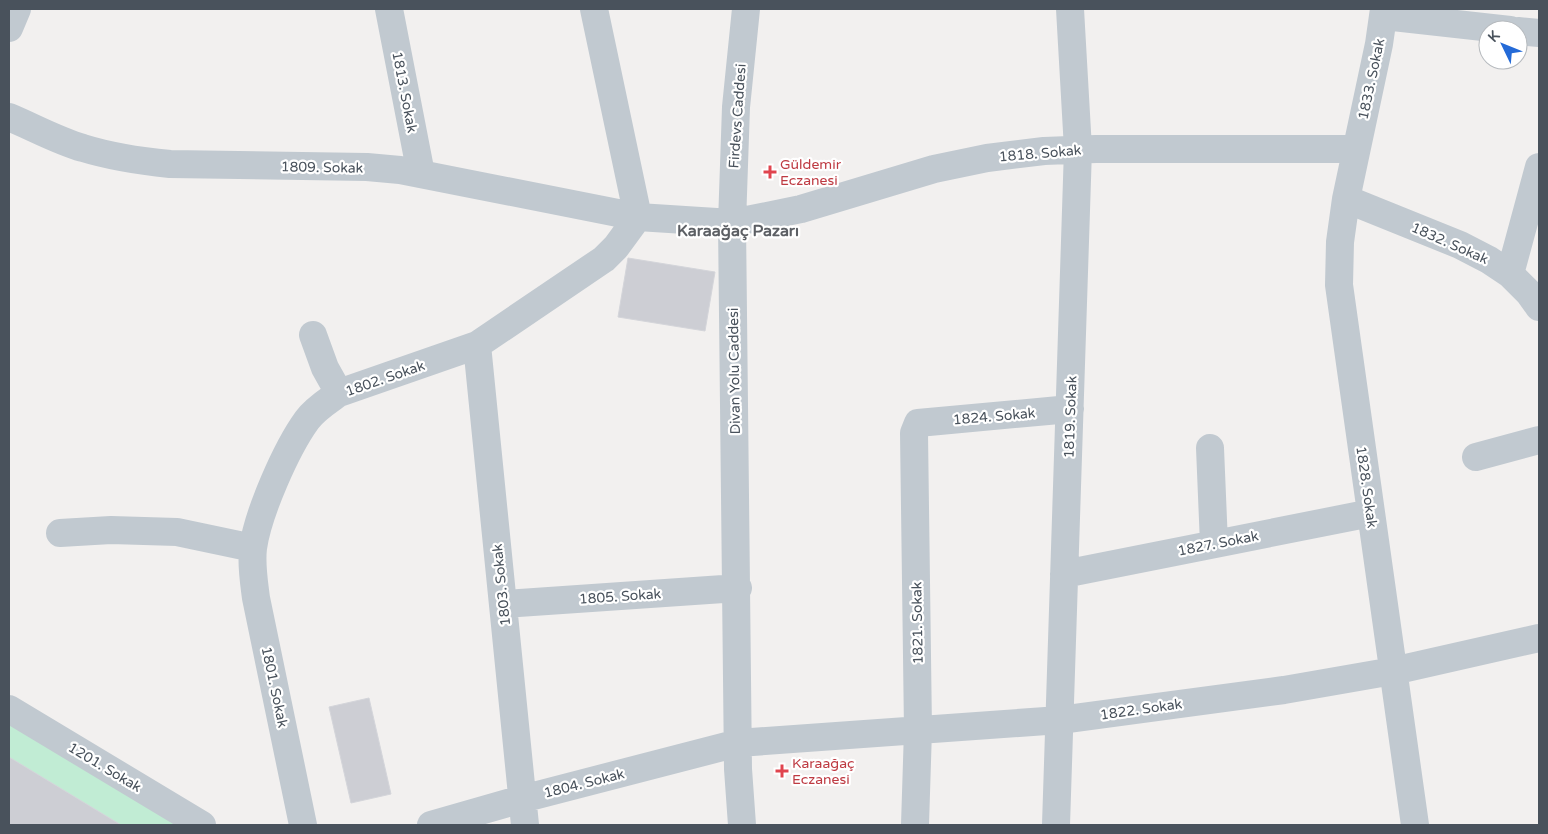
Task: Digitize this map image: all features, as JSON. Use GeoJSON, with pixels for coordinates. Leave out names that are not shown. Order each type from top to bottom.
{"type":"FeatureCollection","features":[{"type":"Feature","properties":{"kind":"street"},"geometry":{"type":"LineString","coordinates":[[9,28],[17,9]]}},
{"type":"Feature","properties":{"kind":"street","name":"1813. Sokak"},"geometry":{"type":"LineString","coordinates":[[389,9],[421,174]]}},
{"type":"Feature","properties":{"kind":"street"},"geometry":{"type":"LineString","coordinates":[[594,9],[638,218],[732,224]]}},
{"type":"Feature","properties":{"kind":"street","name":"Firdevs Caddesi"},"geometry":{"type":"LineString","coordinates":[[732,224],[736,106],[746,9]]}},
{"type":"Feature","properties":{"kind":"street","name":"1819. Sokak"},"geometry":{"type":"LineString","coordinates":[[1056,825],[1078,150],[1070,9]]}},
{"type":"Feature","properties":{"kind":"street"},"geometry":{"type":"LineString","coordinates":[[1384,12],[1478,25]]}},
{"type":"Feature","properties":{"kind":"street","name":"1833. Sokak"},"geometry":{"type":"LineString","coordinates":[[1356,149],[1384,12]]}},
{"type":"Feature","properties":{"kind":"street","name":"1809. Sokak"},"geometry":{"type":"LineString","coordinates":[[9,117],[81,148],[143,162],[367,167],[400,170],[638,218]]}},
{"type":"Feature","properties":{"kind":"street","name":"1818. Sokak"},"geometry":{"type":"LineString","coordinates":[[732,224],[801,209],[943,167],[987,158],[1044,151],[1356,149]]}},
{"type":"Feature","properties":{"kind":"street","name":"1828. Sokak"},"geometry":{"type":"LineString","coordinates":[[1356,149],[1340,242],[1339,285],[1415,825]]}},
{"type":"Feature","properties":{"kind":"street"},"geometry":{"type":"LineString","coordinates":[[1510,274],[1539,167]]}},
{"type":"Feature","properties":{"kind":"street","name":"1832. Sokak"},"geometry":{"type":"LineString","coordinates":[[1346,199],[1489,260],[1536,295]]}},
{"type":"Feature","properties":{"kind":"street","name":"1802. Sokak"},"geometry":{"type":"LineString","coordinates":[[254,548],[258,526],[270,491],[291,446],[308,420],[322,405],[339,393],[477,346],[604,259],[638,218]]}},
{"type":"Feature","properties":{"kind":"street","name":"Divan Yolu Caddesi"},"geometry":{"type":"LineString","coordinates":[[732,224],[738,588],[738,743],[742,825]]}},
{"type":"Feature","properties":{"kind":"street"},"geometry":{"type":"LineString","coordinates":[[313,335],[324,368],[339,393]]}},
{"type":"Feature","properties":{"kind":"street","name":"1803. Sokak"},"geometry":{"type":"LineString","coordinates":[[477,346],[525,825]]}},
{"type":"Feature","properties":{"kind":"street","name":"1824. Sokak"},"geometry":{"type":"LineString","coordinates":[[918,423],[1070,409]]}},
{"type":"Feature","properties":{"kind":"street","name":"1821. Sokak"},"geometry":{"type":"LineString","coordinates":[[915,825],[918,730],[914,433],[918,423]]}},
{"type":"Feature","properties":{"kind":"street"},"geometry":{"type":"LineString","coordinates":[[1476,457],[1539,440]]}},
{"type":"Feature","properties":{"kind":"street"},"geometry":{"type":"LineString","coordinates":[[1210,448],[1214,544]]}},
{"type":"Feature","properties":{"kind":"street","name":"1827. Sokak"},"geometry":{"type":"LineString","coordinates":[[1064,574],[1371,513]]}},
{"type":"Feature","properties":{"kind":"street"},"geometry":{"type":"LineString","coordinates":[[60,533],[112,530],[177,532],[254,548]]}},
{"type":"Feature","properties":{"kind":"street","name":"1801. Sokak"},"geometry":{"type":"LineString","coordinates":[[254,548],[253,569],[256,598],[303,825]]}},
{"type":"Feature","properties":{"kind":"street","name":"1805. Sokak"},"geometry":{"type":"LineString","coordinates":[[502,604],[738,588]]}},
{"type":"Feature","properties":{"kind":"street","name":"1822. Sokak"},"geometry":{"type":"LineString","coordinates":[[738,743],[1060,720],[1284,690],[1393,671],[1539,638]]}},
{"type":"Feature","properties":{"kind":"street","name":"1201. Sokak"},"geometry":{"type":"LineString","coordinates":[[9,709],[202,825]]}},
{"type":"Feature","properties":{"kind":"street","name":"1804. Sokak"},"geometry":{"type":"LineString","coordinates":[[431,825],[522,799],[738,743]]}},
{"type":"Feature","properties":{"kind":"green space"},"geometry":{"type":"Polygon","coordinates":[[[9,721],[185,825],[9,825],[9,721]]]}},
{"type":"Feature","properties":{"kind":"building"},"geometry":{"type":"Polygon","coordinates":[[[628,258],[715,272],[705,331],[618,317],[628,258]]]}},
{"type":"Feature","properties":{"kind":"building"},"geometry":{"type":"Polygon","coordinates":[[[369,698],[391,794],[351,803],[329,707],[369,698]]]}},
{"type":"Feature","properties":{"kind":"building"},"geometry":{"type":"Polygon","coordinates":[[[9,757],[121,825],[9,825],[9,757]]]}},
{"type":"Feature","properties":{"kind":"place","name":"Güldemir Eczanesi"},"geometry":{"type":"Point","coordinates":[770,172]}},
{"type":"Feature","properties":{"kind":"place","name":"Karaağaç Eczanesi"},"geometry":{"type":"Point","coordinates":[782,771]}},
{"type":"Feature","properties":{"kind":"district","name":"Karaağaç Pazarı"},"geometry":{"type":"Point","coordinates":[738,230]}}]}
